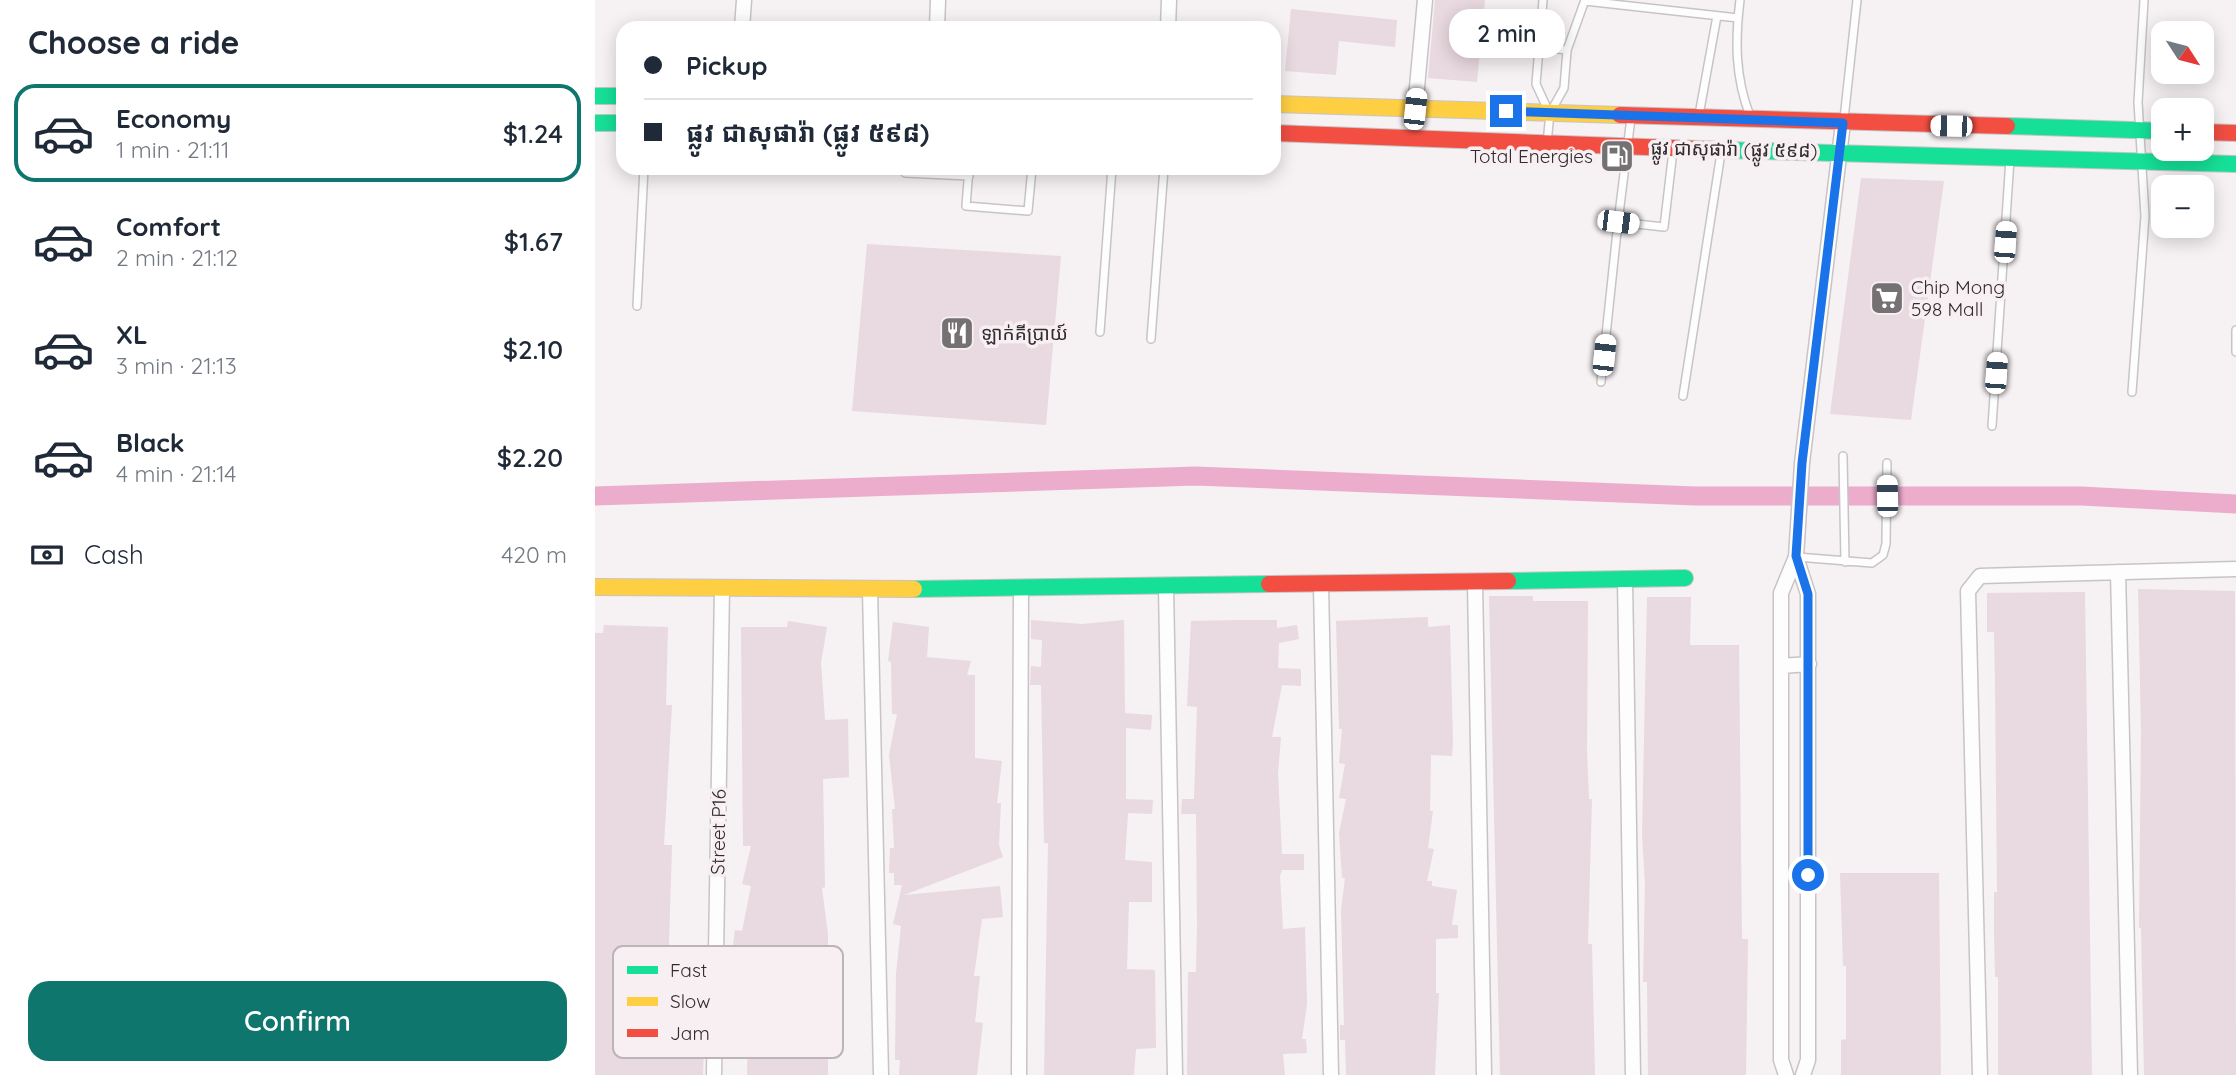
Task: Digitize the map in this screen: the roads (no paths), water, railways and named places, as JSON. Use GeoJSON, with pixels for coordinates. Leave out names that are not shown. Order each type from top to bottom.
{"type":"FeatureCollection","features":[{"type":"Feature","properties":{"kind":"main road"},"geometry":{"type":"LineString","coordinates":[[595,96],[616,96]]}},
{"type":"Feature","properties":{"kind":"main road","name":"ផ្លូវ ជាសុផារ៉ា (ផ្លូវ ៥៩៨)"},"geometry":{"type":"LineString","coordinates":[[1281,104],[2151,131]]}},
{"type":"Feature","properties":{"kind":"main road"},"geometry":{"type":"LineString","coordinates":[[595,123],[616,123]]}},
{"type":"Feature","properties":{"kind":"main road","name":"ផ្លូវ ជាសុផារ៉ា (ផ្លូវ ៥៩៨)"},"geometry":{"type":"LineString","coordinates":[[1281,132],[1628,146],[2010,155],[2236,164]]}},
{"type":"Feature","properties":{"kind":"main road"},"geometry":{"type":"LineString","coordinates":[[2214,132],[2236,133]]}},
{"type":"Feature","properties":{"kind":"main road"},"geometry":{"type":"LineString","coordinates":[[595,587],[870,590],[1685,578]]}},
{"type":"Feature","properties":{"kind":"street"},"geometry":{"type":"LineString","coordinates":[[742,21],[744,0]]}},
{"type":"Feature","properties":{"kind":"street"},"geometry":{"type":"LineString","coordinates":[[937,21],[938,0]]}},
{"type":"Feature","properties":{"kind":"street"},"geometry":{"type":"LineString","coordinates":[[1168,21],[1169,0]]}},
{"type":"Feature","properties":{"kind":"street"},"geometry":{"type":"LineString","coordinates":[[1415,109],[1425,0]]}},
{"type":"Feature","properties":{"kind":"street"},"geometry":{"type":"LineString","coordinates":[[1803,1075],[1808,1060],[1809,664],[1808,594],[1796,556],[1797,526],[1802,463],[1842,151],[1843,123]]}},
{"type":"Feature","properties":{"kind":"street"},"geometry":{"type":"LineString","coordinates":[[1786,1075],[1781,1060],[1781,593],[1796,556]]}},
{"type":"Feature","properties":{"kind":"street"},"geometry":{"type":"LineString","coordinates":[[1980,1075],[1968,591],[1980,576],[2236,569]]}},
{"type":"Feature","properties":{"kind":"street"},"geometry":{"type":"LineString","coordinates":[[2118,572],[2130,1075]]}},
{"type":"Feature","properties":{"kind":"street"},"geometry":{"type":"LineString","coordinates":[[1625,580],[1633,1075]]}},
{"type":"Feature","properties":{"kind":"street"},"geometry":{"type":"LineString","coordinates":[[1475,583],[1484,1075]]}},
{"type":"Feature","properties":{"kind":"street"},"geometry":{"type":"LineString","coordinates":[[1321,585],[1331,1075]]}},
{"type":"Feature","properties":{"kind":"street"},"geometry":{"type":"LineString","coordinates":[[1166,587],[1175,1075]]}},
{"type":"Feature","properties":{"kind":"street","name":"Street P16"},"geometry":{"type":"LineString","coordinates":[[716,946],[722,588]]}},
{"type":"Feature","properties":{"kind":"street"},"geometry":{"type":"LineString","coordinates":[[1019,1075],[1021,588]]}},
{"type":"Feature","properties":{"kind":"street"},"geometry":{"type":"LineString","coordinates":[[870,590],[881,1075]]}},
{"type":"Feature","properties":{"kind":"street"},"geometry":{"type":"LineString","coordinates":[[1781,666],[1809,664]]}},
{"type":"Feature","properties":{"kind":"street"},"geometry":{"type":"LineString","coordinates":[[1781,797],[1808,796]]}},
{"type":"Feature","properties":{"kind":"lane"},"geometry":{"type":"LineString","coordinates":[[1543,0],[1536,84],[1550,113]]}},
{"type":"Feature","properties":{"kind":"lane"},"geometry":{"type":"LineString","coordinates":[[1546,143],[1550,113],[1564,88],[1567,50],[1585,0],[1738,18]]}},
{"type":"Feature","properties":{"kind":"lane"},"geometry":{"type":"LineString","coordinates":[[1740,0],[1735,42],[1740,90],[1750,118]]}},
{"type":"Feature","properties":{"kind":"lane"},"geometry":{"type":"LineString","coordinates":[[1843,123],[1857,0]]}},
{"type":"Feature","properties":{"kind":"lane"},"geometry":{"type":"LineString","coordinates":[[2132,392],[2145,216],[2137,102],[2144,0]]}},
{"type":"Feature","properties":{"kind":"lane"},"geometry":{"type":"LineString","coordinates":[[1699,117],[1717,16]]}},
{"type":"Feature","properties":{"kind":"lane"},"geometry":{"type":"LineString","coordinates":[[1539,47],[1567,50]]}},
{"type":"Feature","properties":{"kind":"lane"},"geometry":{"type":"LineString","coordinates":[[1601,382],[1631,115]]}},
{"type":"Feature","properties":{"kind":"lane"},"geometry":{"type":"LineString","coordinates":[[1618,222],[1664,227],[1674,147]]}},
{"type":"Feature","properties":{"kind":"lane"},"geometry":{"type":"LineString","coordinates":[[1683,396],[1721,149]]}},
{"type":"Feature","properties":{"kind":"lane"},"geometry":{"type":"LineString","coordinates":[[1992,426],[2010,155]]}},
{"type":"Feature","properties":{"kind":"lane"},"geometry":{"type":"LineString","coordinates":[[636,306],[644,175]]}},
{"type":"Feature","properties":{"kind":"lane"},"geometry":{"type":"LineString","coordinates":[[969,175],[966,206],[1028,211],[1031,175]]}},
{"type":"Feature","properties":{"kind":"lane"},"geometry":{"type":"LineString","coordinates":[[1100,332],[1111,175]]}},
{"type":"Feature","properties":{"kind":"lane"},"geometry":{"type":"LineString","coordinates":[[1151,339],[1163,175]]}},
{"type":"Feature","properties":{"kind":"lane"},"geometry":{"type":"LineString","coordinates":[[2236,330],[2236,352]]}},
{"type":"Feature","properties":{"kind":"lane"},"geometry":{"type":"LineString","coordinates":[[1843,456],[1845,562]]}},
{"type":"Feature","properties":{"kind":"lane"},"geometry":{"type":"LineString","coordinates":[[1796,556],[1872,563],[1882,555],[1886,544],[1887,463]]}},
{"type":"Feature","properties":{"kind":"waterway"},"geometry":{"type":"LineString","coordinates":[[595,496],[1196,476],[1695,496],[2081,496],[2236,504]]}},
{"type":"Feature","properties":{"kind":"place","name":"Total Energies"},"geometry":{"type":"Point","coordinates":[1617,156]}},
{"type":"Feature","properties":{"kind":"place","name":"Chip Mong 598 Mall"},"geometry":{"type":"Point","coordinates":[1887,298]}},
{"type":"Feature","properties":{"kind":"place","name":"ឡាក់គីប្រាយ៍"},"geometry":{"type":"Point","coordinates":[957,333]}}]}
